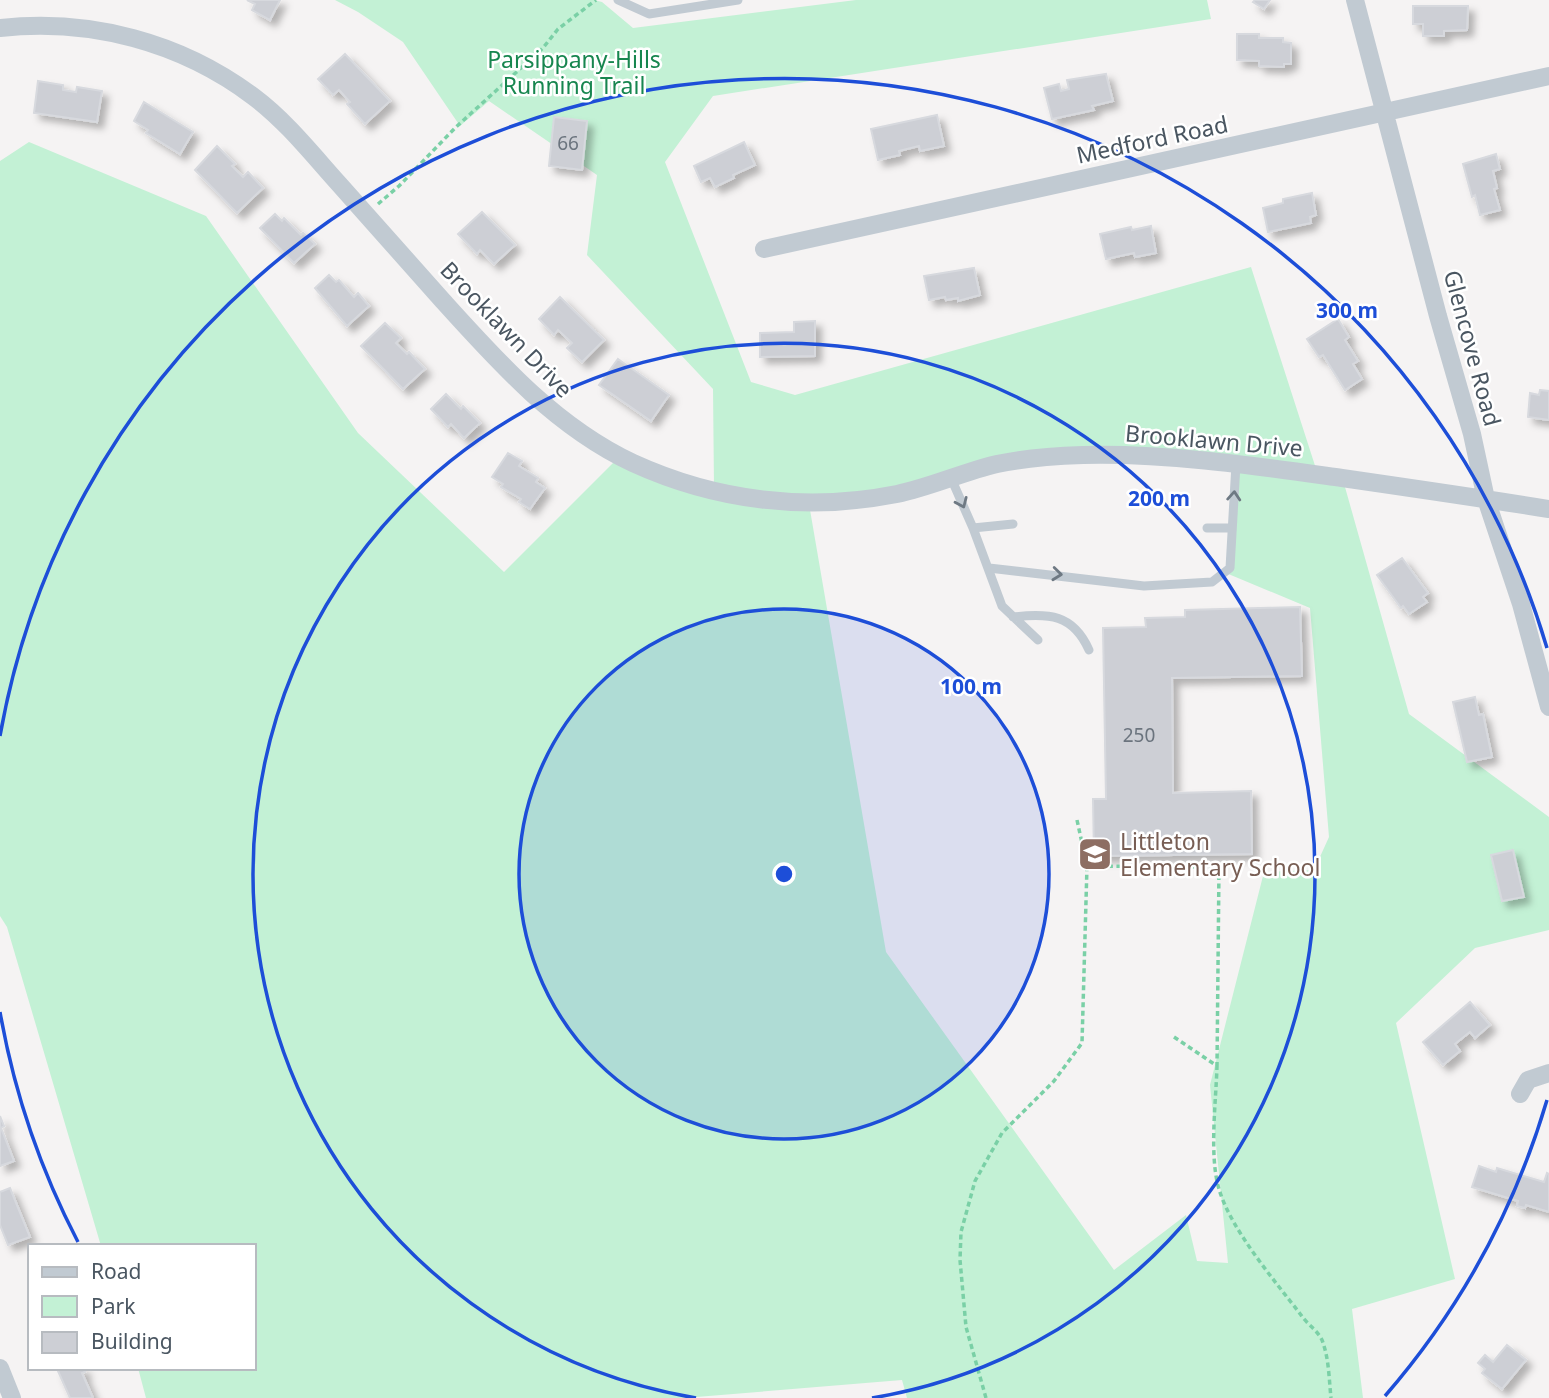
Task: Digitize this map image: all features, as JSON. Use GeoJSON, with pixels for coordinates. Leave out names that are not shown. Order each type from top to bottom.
{"type":"FeatureCollection","features":[{"type":"Feature","properties":{"kind":"street","name":"Glencove Road"},"geometry":{"type":"LineString","coordinates":[[1355,0],[1472,433],[1486,499],[1521,604],[1549,707]]}},
{"type":"Feature","properties":{"kind":"street","name":"Brooklawn Drive"},"geometry":{"type":"LineString","coordinates":[[0,28],[58,25],[98,30],[150,42],[184,55],[255,97],[293,132],[486,349],[530,394],[565,422],[632,462],[708,490],[756,500],[807,504],[900,494],[997,464],[1043,457],[1158,455],[1549,509]]}},
{"type":"Feature","properties":{"kind":"street","name":"Medford Road"},"geometry":{"type":"LineString","coordinates":[[764,249],[1549,76]]}},
{"type":"Feature","properties":{"kind":"street"},"geometry":{"type":"LineString","coordinates":[[1520,1094],[1528,1080],[1549,1073]]}},
{"type":"Feature","properties":{"kind":"street"},"geometry":{"type":"LineString","coordinates":[[0,1368],[12,1398]]}},
{"type":"Feature","properties":{"kind":"lane"},"geometry":{"type":"LineString","coordinates":[[618,0],[649,14],[738,0]]}},
{"type":"Feature","properties":{"kind":"lane"},"geometry":{"type":"LineString","coordinates":[[989,568],[1144,586],[1212,582],[1230,568],[1236,464]]}},
{"type":"Feature","properties":{"kind":"lane"},"geometry":{"type":"LineString","coordinates":[[951,478],[1002,606],[1038,640]]}},
{"type":"Feature","properties":{"kind":"lane"},"geometry":{"type":"LineString","coordinates":[[973,528],[1013,524]]}},
{"type":"Feature","properties":{"kind":"lane"},"geometry":{"type":"LineString","coordinates":[[1208,528],[1232,528]]}},
{"type":"Feature","properties":{"kind":"lane"},"geometry":{"type":"LineString","coordinates":[[1013,617],[1048,615],[1062,620],[1074,626],[1089,650]]}},
{"type":"Feature","properties":{"kind":"path"},"geometry":{"type":"LineString","coordinates":[[366,215],[399,186],[456,127],[543,48],[558,29],[596,0]]}},
{"type":"Feature","properties":{"kind":"path"},"geometry":{"type":"LineString","coordinates":[[986,1398],[966,1327],[960,1260],[961,1231],[975,1181],[1002,1133],[1054,1081],[1082,1043],[1087,866],[1077,820]]}},
{"type":"Feature","properties":{"kind":"path"},"geometry":{"type":"LineString","coordinates":[[1087,866],[1219,867],[1214,1146],[1219,1188],[1227,1208],[1249,1244],[1305,1321],[1321,1337],[1331,1398]]}},
{"type":"Feature","properties":{"kind":"path"},"geometry":{"type":"LineString","coordinates":[[1174,1037],[1217,1066]]}},
{"type":"Feature","properties":{"kind":"green space","name":"Parsippany-Hills Running Trail"},"geometry":{"type":"Polygon","coordinates":[[[335,0],[594,0],[602,2],[633,28],[856,0],[1207,0],[1211,19],[713,96],[665,162],[751,382],[795,395],[1251,267],[1319,478],[1343,480],[1409,714],[1549,817],[1549,930],[1475,948],[1396,1023],[1455,1279],[1352,1309],[1363,1398],[907,1398],[902,1380],[684,1398],[146,1398],[139,1370],[256,1370],[256,1244],[100,1244],[7,927],[0,916],[0,161],[29,142],[206,216],[358,433],[504,572],[622,454],[714,487],[713,389],[587,255],[597,175],[489,101],[460,126],[403,42],[335,0]],[[1081,452],[809,504],[886,952],[1114,1270],[1186,1215],[1197,1261],[1228,1263],[1210,1085],[1264,872],[1314,870],[1329,837],[1310,608],[1226,573],[1234,467],[1081,452]]]}},
{"type":"Feature","properties":{"kind":"building"},"geometry":{"type":"Polygon","coordinates":[[[247,0],[280,0],[270,20],[252,10],[255,4],[247,0]]]}},
{"type":"Feature","properties":{"kind":"building"},"geometry":{"type":"Polygon","coordinates":[[[1270,0],[1264,9],[1253,2],[1270,0]]]}},
{"type":"Feature","properties":{"kind":"building"},"geometry":{"type":"Polygon","coordinates":[[[1413,6],[1468,6],[1467,30],[1444,31],[1444,36],[1423,36],[1423,24],[1413,24],[1413,6]]]}},
{"type":"Feature","properties":{"kind":"building"},"geometry":{"type":"Polygon","coordinates":[[[1237,34],[1283,38],[1283,42],[1291,43],[1291,64],[1284,64],[1284,67],[1259,66],[1259,61],[1237,60],[1237,34]]]}},
{"type":"Feature","properties":{"kind":"building"},"geometry":{"type":"Polygon","coordinates":[[[345,54],[390,101],[365,124],[347,104],[350,102],[339,90],[333,95],[318,79],[345,54]]]}},
{"type":"Feature","properties":{"kind":"building"},"geometry":{"type":"Polygon","coordinates":[[[1106,74],[1113,101],[1092,106],[1094,110],[1052,119],[1044,88],[1059,84],[1061,91],[1069,89],[1067,80],[1106,74]]]}},
{"type":"Feature","properties":{"kind":"building"},"geometry":{"type":"Polygon","coordinates":[[[38,81],[63,85],[63,90],[76,92],[77,87],[102,91],[97,122],[34,113],[38,81]]]}},
{"type":"Feature","properties":{"kind":"building"},"geometry":{"type":"Polygon","coordinates":[[[144,102],[193,132],[180,154],[146,133],[148,130],[134,121],[144,102]]]}},
{"type":"Feature","properties":{"kind":"building"},"geometry":{"type":"Polygon","coordinates":[[[937,115],[944,146],[920,151],[919,146],[899,151],[900,155],[878,160],[871,129],[937,115]]]}},
{"type":"Feature","properties":{"kind":"building"},"geometry":{"type":"Polygon","coordinates":[[[554,117],[587,121],[582,170],[549,166],[554,117]]]}},
{"type":"Feature","properties":{"kind":"building"},"geometry":{"type":"Polygon","coordinates":[[[744,142],[755,165],[715,187],[710,178],[701,182],[694,166],[744,142]]]}},
{"type":"Feature","properties":{"kind":"building"},"geometry":{"type":"Polygon","coordinates":[[[217,146],[235,164],[232,166],[243,177],[248,172],[263,188],[237,213],[195,170],[217,146]]]}},
{"type":"Feature","properties":{"kind":"building"},"geometry":{"type":"Polygon","coordinates":[[[1496,154],[1500,169],[1493,171],[1497,188],[1494,189],[1500,210],[1480,215],[1463,164],[1496,154]]]}},
{"type":"Feature","properties":{"kind":"building"},"geometry":{"type":"Polygon","coordinates":[[[1312,193],[1316,215],[1310,217],[1311,223],[1268,232],[1263,208],[1283,203],[1283,199],[1312,193]]]}},
{"type":"Feature","properties":{"kind":"building"},"geometry":{"type":"Polygon","coordinates":[[[482,212],[515,245],[494,264],[480,250],[477,254],[458,234],[482,212]]]}},
{"type":"Feature","properties":{"kind":"building"},"geometry":{"type":"Polygon","coordinates":[[[275,214],[282,221],[284,218],[301,235],[303,233],[315,244],[294,263],[260,228],[275,214]]]}},
{"type":"Feature","properties":{"kind":"building"},"geometry":{"type":"Polygon","coordinates":[[[1151,226],[1156,253],[1135,257],[1134,253],[1106,259],[1100,234],[1131,227],[1132,230],[1151,226]]]}},
{"type":"Feature","properties":{"kind":"building"},"geometry":{"type":"Polygon","coordinates":[[[974,268],[980,295],[958,301],[958,298],[946,300],[945,297],[929,300],[924,276],[974,268]]]}},
{"type":"Feature","properties":{"kind":"building"},"geometry":{"type":"Polygon","coordinates":[[[329,275],[336,282],[339,280],[354,297],[358,293],[369,306],[347,326],[315,288],[329,275]]]}},
{"type":"Feature","properties":{"kind":"building"},"geometry":{"type":"Polygon","coordinates":[[[560,297],[604,340],[582,362],[567,348],[572,343],[558,330],[554,335],[539,319],[560,297]]]}},
{"type":"Feature","properties":{"kind":"building"},"geometry":{"type":"Polygon","coordinates":[[[1338,319],[1349,337],[1345,340],[1358,361],[1353,364],[1362,379],[1345,390],[1323,355],[1319,357],[1307,339],[1338,319]]]}},
{"type":"Feature","properties":{"kind":"building"},"geometry":{"type":"Polygon","coordinates":[[[815,321],[815,356],[760,357],[760,333],[794,332],[794,322],[815,321]]]}},
{"type":"Feature","properties":{"kind":"building"},"geometry":{"type":"Polygon","coordinates":[[[385,323],[401,338],[396,343],[425,369],[403,389],[361,346],[385,323]]]}},
{"type":"Feature","properties":{"kind":"building"},"geometry":{"type":"Polygon","coordinates":[[[618,359],[669,395],[651,421],[599,385],[618,359]]]}},
{"type":"Feature","properties":{"kind":"building"},"geometry":{"type":"Polygon","coordinates":[[[1540,390],[1549,391],[1549,420],[1528,417],[1530,393],[1539,395],[1540,390]]]}},
{"type":"Feature","properties":{"kind":"building"},"geometry":{"type":"Polygon","coordinates":[[[446,394],[480,423],[464,438],[451,424],[448,427],[431,409],[446,394]]]}},
{"type":"Feature","properties":{"kind":"building"},"geometry":{"type":"Polygon","coordinates":[[[508,453],[522,461],[519,466],[538,478],[536,482],[545,488],[530,509],[492,477],[508,453]]]}},
{"type":"Feature","properties":{"kind":"building"},"geometry":{"type":"Polygon","coordinates":[[[1402,558],[1428,593],[1423,597],[1427,602],[1409,614],[1403,606],[1401,608],[1377,575],[1402,558]]]}},
{"type":"Feature","properties":{"kind":"building","name":"Littleton Elementary School"},"geometry":{"type":"Polygon","coordinates":[[[1300,607],[1302,676],[1172,678],[1173,793],[1251,791],[1252,854],[1094,856],[1093,799],[1106,799],[1103,628],[1146,627],[1145,618],[1185,617],[1185,610],[1300,607]]]}},
{"type":"Feature","properties":{"kind":"building"},"geometry":{"type":"Polygon","coordinates":[[[1475,697],[1479,715],[1483,714],[1492,757],[1467,762],[1453,702],[1475,697]]]}},
{"type":"Feature","properties":{"kind":"building"},"geometry":{"type":"Polygon","coordinates":[[[1513,850],[1524,897],[1502,901],[1491,855],[1513,850]]]}},
{"type":"Feature","properties":{"kind":"building"},"geometry":{"type":"Polygon","coordinates":[[[1470,1002],[1490,1025],[1475,1038],[1470,1032],[1455,1044],[1460,1051],[1443,1065],[1423,1042],[1470,1002]]]}},
{"type":"Feature","properties":{"kind":"building"},"geometry":{"type":"Polygon","coordinates":[[[0,1116],[4,1126],[1,1128],[14,1161],[0,1166],[0,1116]]]}},
{"type":"Feature","properties":{"kind":"building"},"geometry":{"type":"Polygon","coordinates":[[[1479,1166],[1496,1172],[1497,1168],[1544,1182],[1547,1173],[1549,1174],[1549,1212],[1526,1205],[1525,1208],[1517,1206],[1518,1201],[1472,1187],[1479,1166]]]}},
{"type":"Feature","properties":{"kind":"building"},"geometry":{"type":"Polygon","coordinates":[[[10,1188],[30,1237],[8,1245],[0,1225],[0,1192],[10,1188]]]}},
{"type":"Feature","properties":{"kind":"building"},"geometry":{"type":"Polygon","coordinates":[[[1507,1345],[1526,1360],[1502,1389],[1482,1373],[1485,1369],[1478,1363],[1485,1355],[1493,1362],[1507,1345]]]}},
{"type":"Feature","properties":{"kind":"building"},"geometry":{"type":"Polygon","coordinates":[[[84,1370],[82,1373],[93,1398],[70,1398],[58,1371],[84,1370]]]}},
{"type":"Feature","properties":{"kind":"place","name":"Littleton Elementary School"},"geometry":{"type":"Point","coordinates":[1095,854]}}]}
